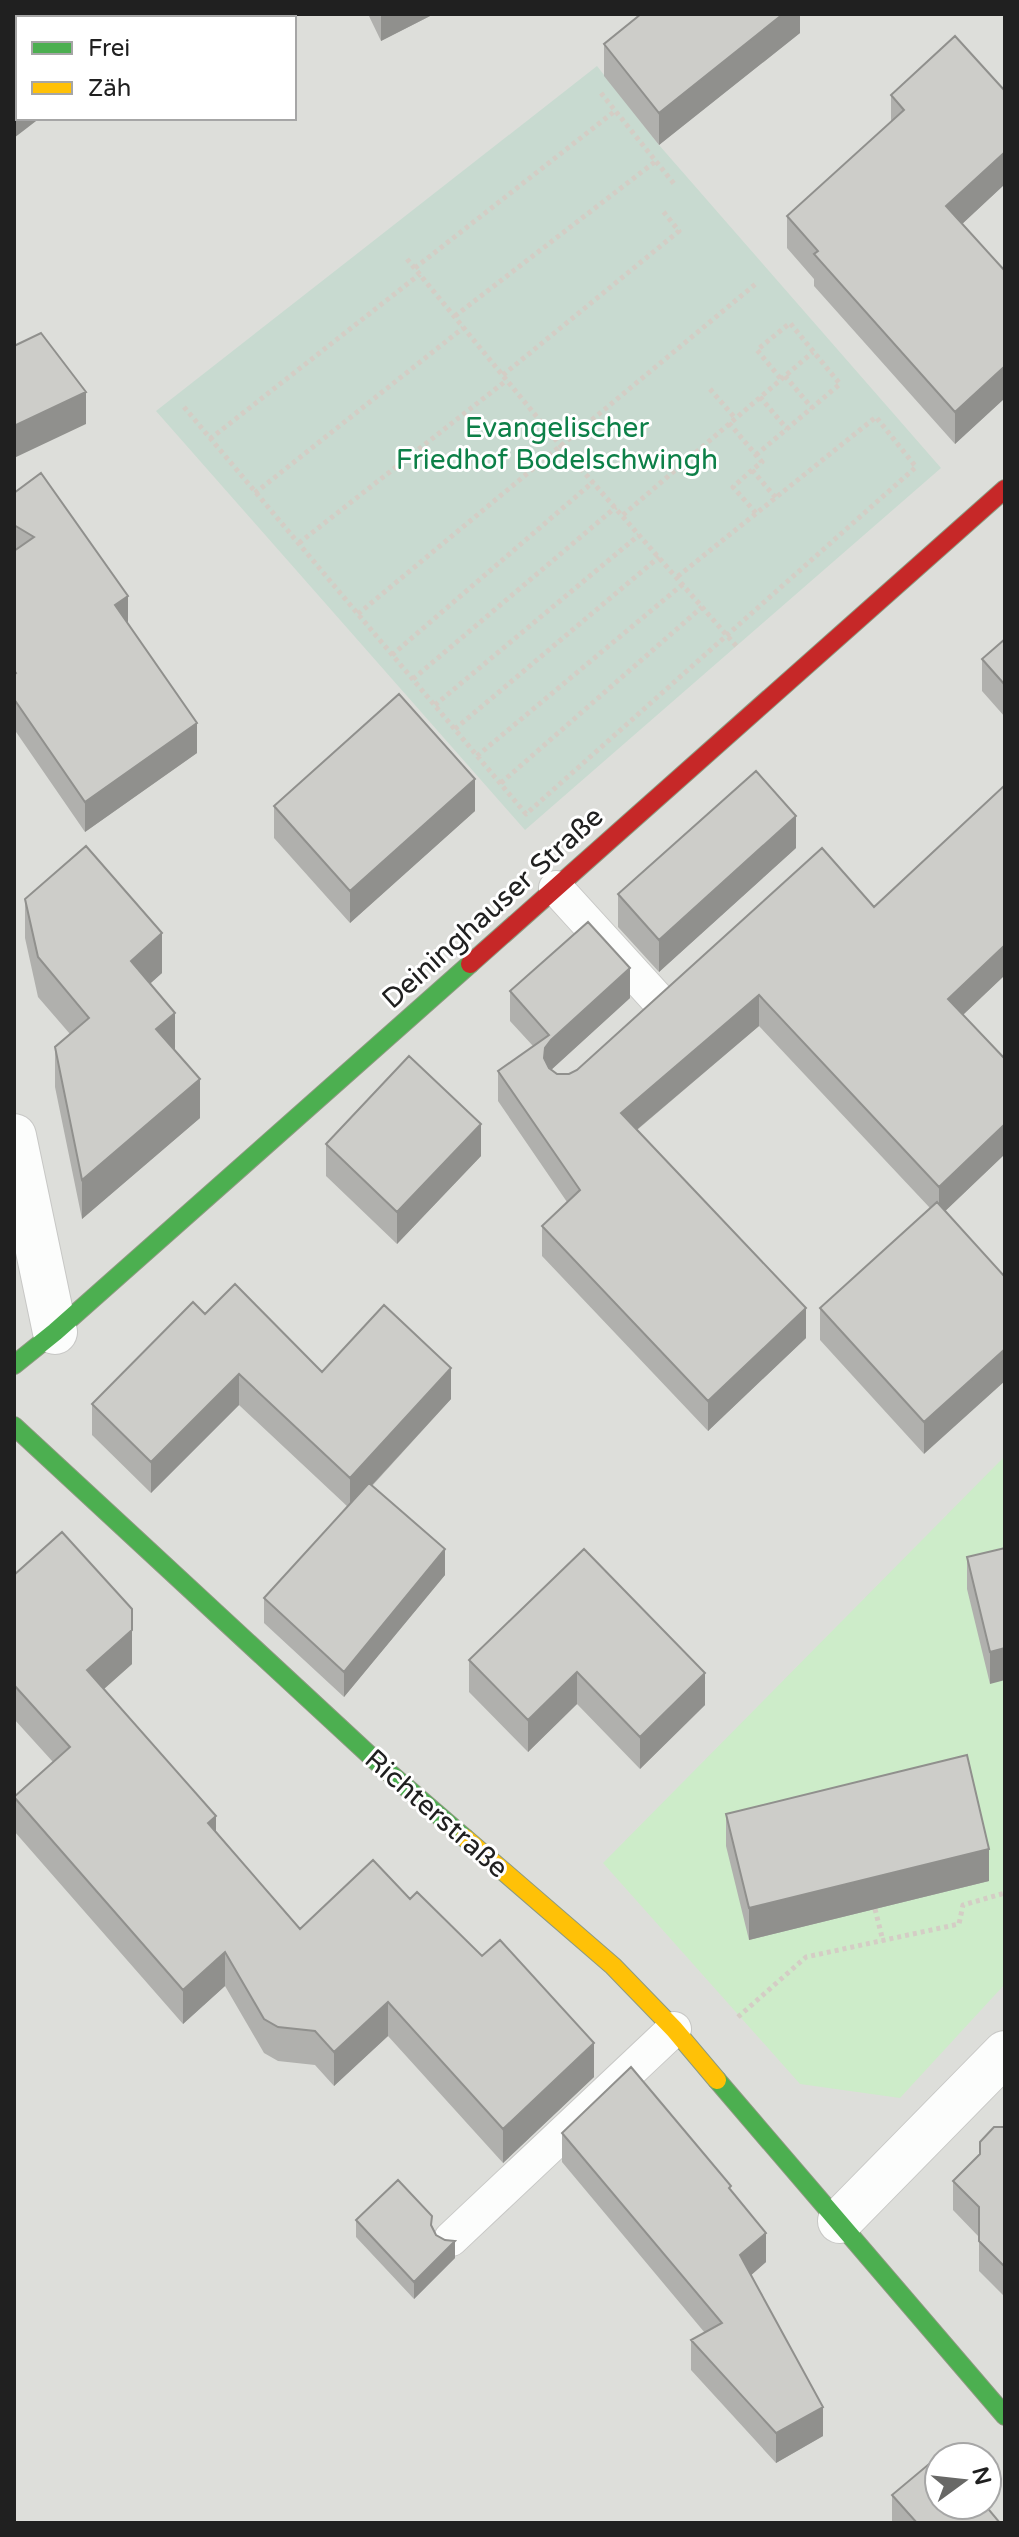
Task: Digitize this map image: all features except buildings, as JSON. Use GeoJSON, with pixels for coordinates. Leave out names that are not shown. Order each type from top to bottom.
{"type":"FeatureCollection","features":[{"type":"Feature","properties":{"kind":"street","name":"Deininghauser Straße"},"geometry":{"type":"LineString","coordinates":[[14,1365],[55,1332],[1005,489]]}},
{"type":"Feature","properties":{"kind":"street"},"geometry":{"type":"LineString","coordinates":[[14,1136],[55,1332]]}},
{"type":"Feature","properties":{"kind":"street","name":"Richterstraße"},"geometry":{"type":"LineString","coordinates":[[14,1426],[378,1763],[613,1966],[674,2029],[1005,2416]]}},
{"type":"Feature","properties":{"kind":"street"},"geometry":{"type":"LineString","coordinates":[[840,2221],[1005,2053]]}},
{"type":"Feature","properties":{"kind":"lane"},"geometry":{"type":"LineString","coordinates":[[556,888],[658,1001]]}},
{"type":"Feature","properties":{"kind":"lane"},"geometry":{"type":"LineString","coordinates":[[451,2239],[674,2029]]}},
{"type":"Feature","properties":{"kind":"path"},"geometry":{"type":"LineString","coordinates":[[601,93],[675,185]]}},
{"type":"Feature","properties":{"kind":"path"},"geometry":{"type":"LineString","coordinates":[[415,268],[615,111]]}},
{"type":"Feature","properties":{"kind":"path"},"geometry":{"type":"LineString","coordinates":[[455,316],[656,161]]}},
{"type":"Feature","properties":{"kind":"path"},"geometry":{"type":"LineString","coordinates":[[299,543],[505,378],[679,231],[662,210]]}},
{"type":"Feature","properties":{"kind":"path"},"geometry":{"type":"LineString","coordinates":[[407,259],[560,445],[776,692]]}},
{"type":"Feature","properties":{"kind":"path"},"geometry":{"type":"LineString","coordinates":[[210,439],[420,274]]}},
{"type":"Feature","properties":{"kind":"path"},"geometry":{"type":"LineString","coordinates":[[358,614],[758,282]]}},
{"type":"Feature","properties":{"kind":"path"},"geometry":{"type":"LineString","coordinates":[[756,455],[812,408],[840,384],[790,323],[757,350],[812,408]]}},
{"type":"Feature","properties":{"kind":"path"},"geometry":{"type":"LineString","coordinates":[[255,493],[463,328]]}},
{"type":"Feature","properties":{"kind":"path"},"geometry":{"type":"LineString","coordinates":[[622,515],[813,352]]}},
{"type":"Feature","properties":{"kind":"path"},"geometry":{"type":"LineString","coordinates":[[710,389],[735,418]]}},
{"type":"Feature","properties":{"kind":"path"},"geometry":{"type":"LineString","coordinates":[[760,397],[787,429]]}},
{"type":"Feature","properties":{"kind":"path"},"geometry":{"type":"LineString","coordinates":[[184,407],[526,814],[916,467],[876,417],[677,577]]}},
{"type":"Feature","properties":{"kind":"path"},"geometry":{"type":"LineString","coordinates":[[729,423],[762,462],[733,487],[756,513]]}},
{"type":"Feature","properties":{"kind":"path"},"geometry":{"type":"LineString","coordinates":[[752,470],[776,498]]}},
{"type":"Feature","properties":{"kind":"path"},"geometry":{"type":"LineString","coordinates":[[392,655],[593,482]]}},
{"type":"Feature","properties":{"kind":"path"},"geometry":{"type":"LineString","coordinates":[[413,679],[616,507]]}},
{"type":"Feature","properties":{"kind":"path"},"geometry":{"type":"LineString","coordinates":[[435,705],[639,535]]}},
{"type":"Feature","properties":{"kind":"path"},"geometry":{"type":"LineString","coordinates":[[455,729],[659,557]]}},
{"type":"Feature","properties":{"kind":"path"},"geometry":{"type":"LineString","coordinates":[[477,756],[683,584]]}},
{"type":"Feature","properties":{"kind":"path"},"geometry":{"type":"LineString","coordinates":[[501,783],[702,607]]}},
{"type":"Feature","properties":{"kind":"path"},"geometry":{"type":"LineString","coordinates":[[696,2055],[806,1957],[959,1924],[963,1905],[1005,1893]]}},
{"type":"Feature","properties":{"kind":"path"},"geometry":{"type":"LineString","coordinates":[[875,1909],[883,1941]]}},
{"type":"Feature","properties":{"kind":"shaded area"},"geometry":{"type":"Polygon","coordinates":[[[14,14],[1005,14],[1005,2523],[14,2523],[14,14]]]}},
{"type":"Feature","properties":{"kind":"green space","name":"Evangelischer Friedhof Bodelschwingh"},"geometry":{"type":"Polygon","coordinates":[[[597,66],[659,145],[941,468],[525,830],[156,411],[597,66]]]}},
{"type":"Feature","properties":{"kind":"green space"},"geometry":{"type":"Polygon","coordinates":[[[1005,1456],[1005,1984],[900,2098],[800,2084],[603,1863],[1005,1456]]]}},
{"type":"Feature","properties":{"kind":"traffic: fast"},"geometry":{"type":"LineString","coordinates":[[14,1365],[470,964]]}},
{"type":"Feature","properties":{"kind":"traffic: fast"},"geometry":{"type":"LineString","coordinates":[[14,1426],[378,1763],[465,1838]]}},
{"type":"Feature","properties":{"kind":"traffic: fast"},"geometry":{"type":"LineString","coordinates":[[717,2080],[1005,2416]]}},
{"type":"Feature","properties":{"kind":"traffic: slow"},"geometry":{"type":"LineString","coordinates":[[465,1838],[613,1966],[674,2029],[717,2080]]}},
{"type":"Feature","properties":{"kind":"traffic: jam"},"geometry":{"type":"LineString","coordinates":[[470,964],[1005,489]]}}]}
